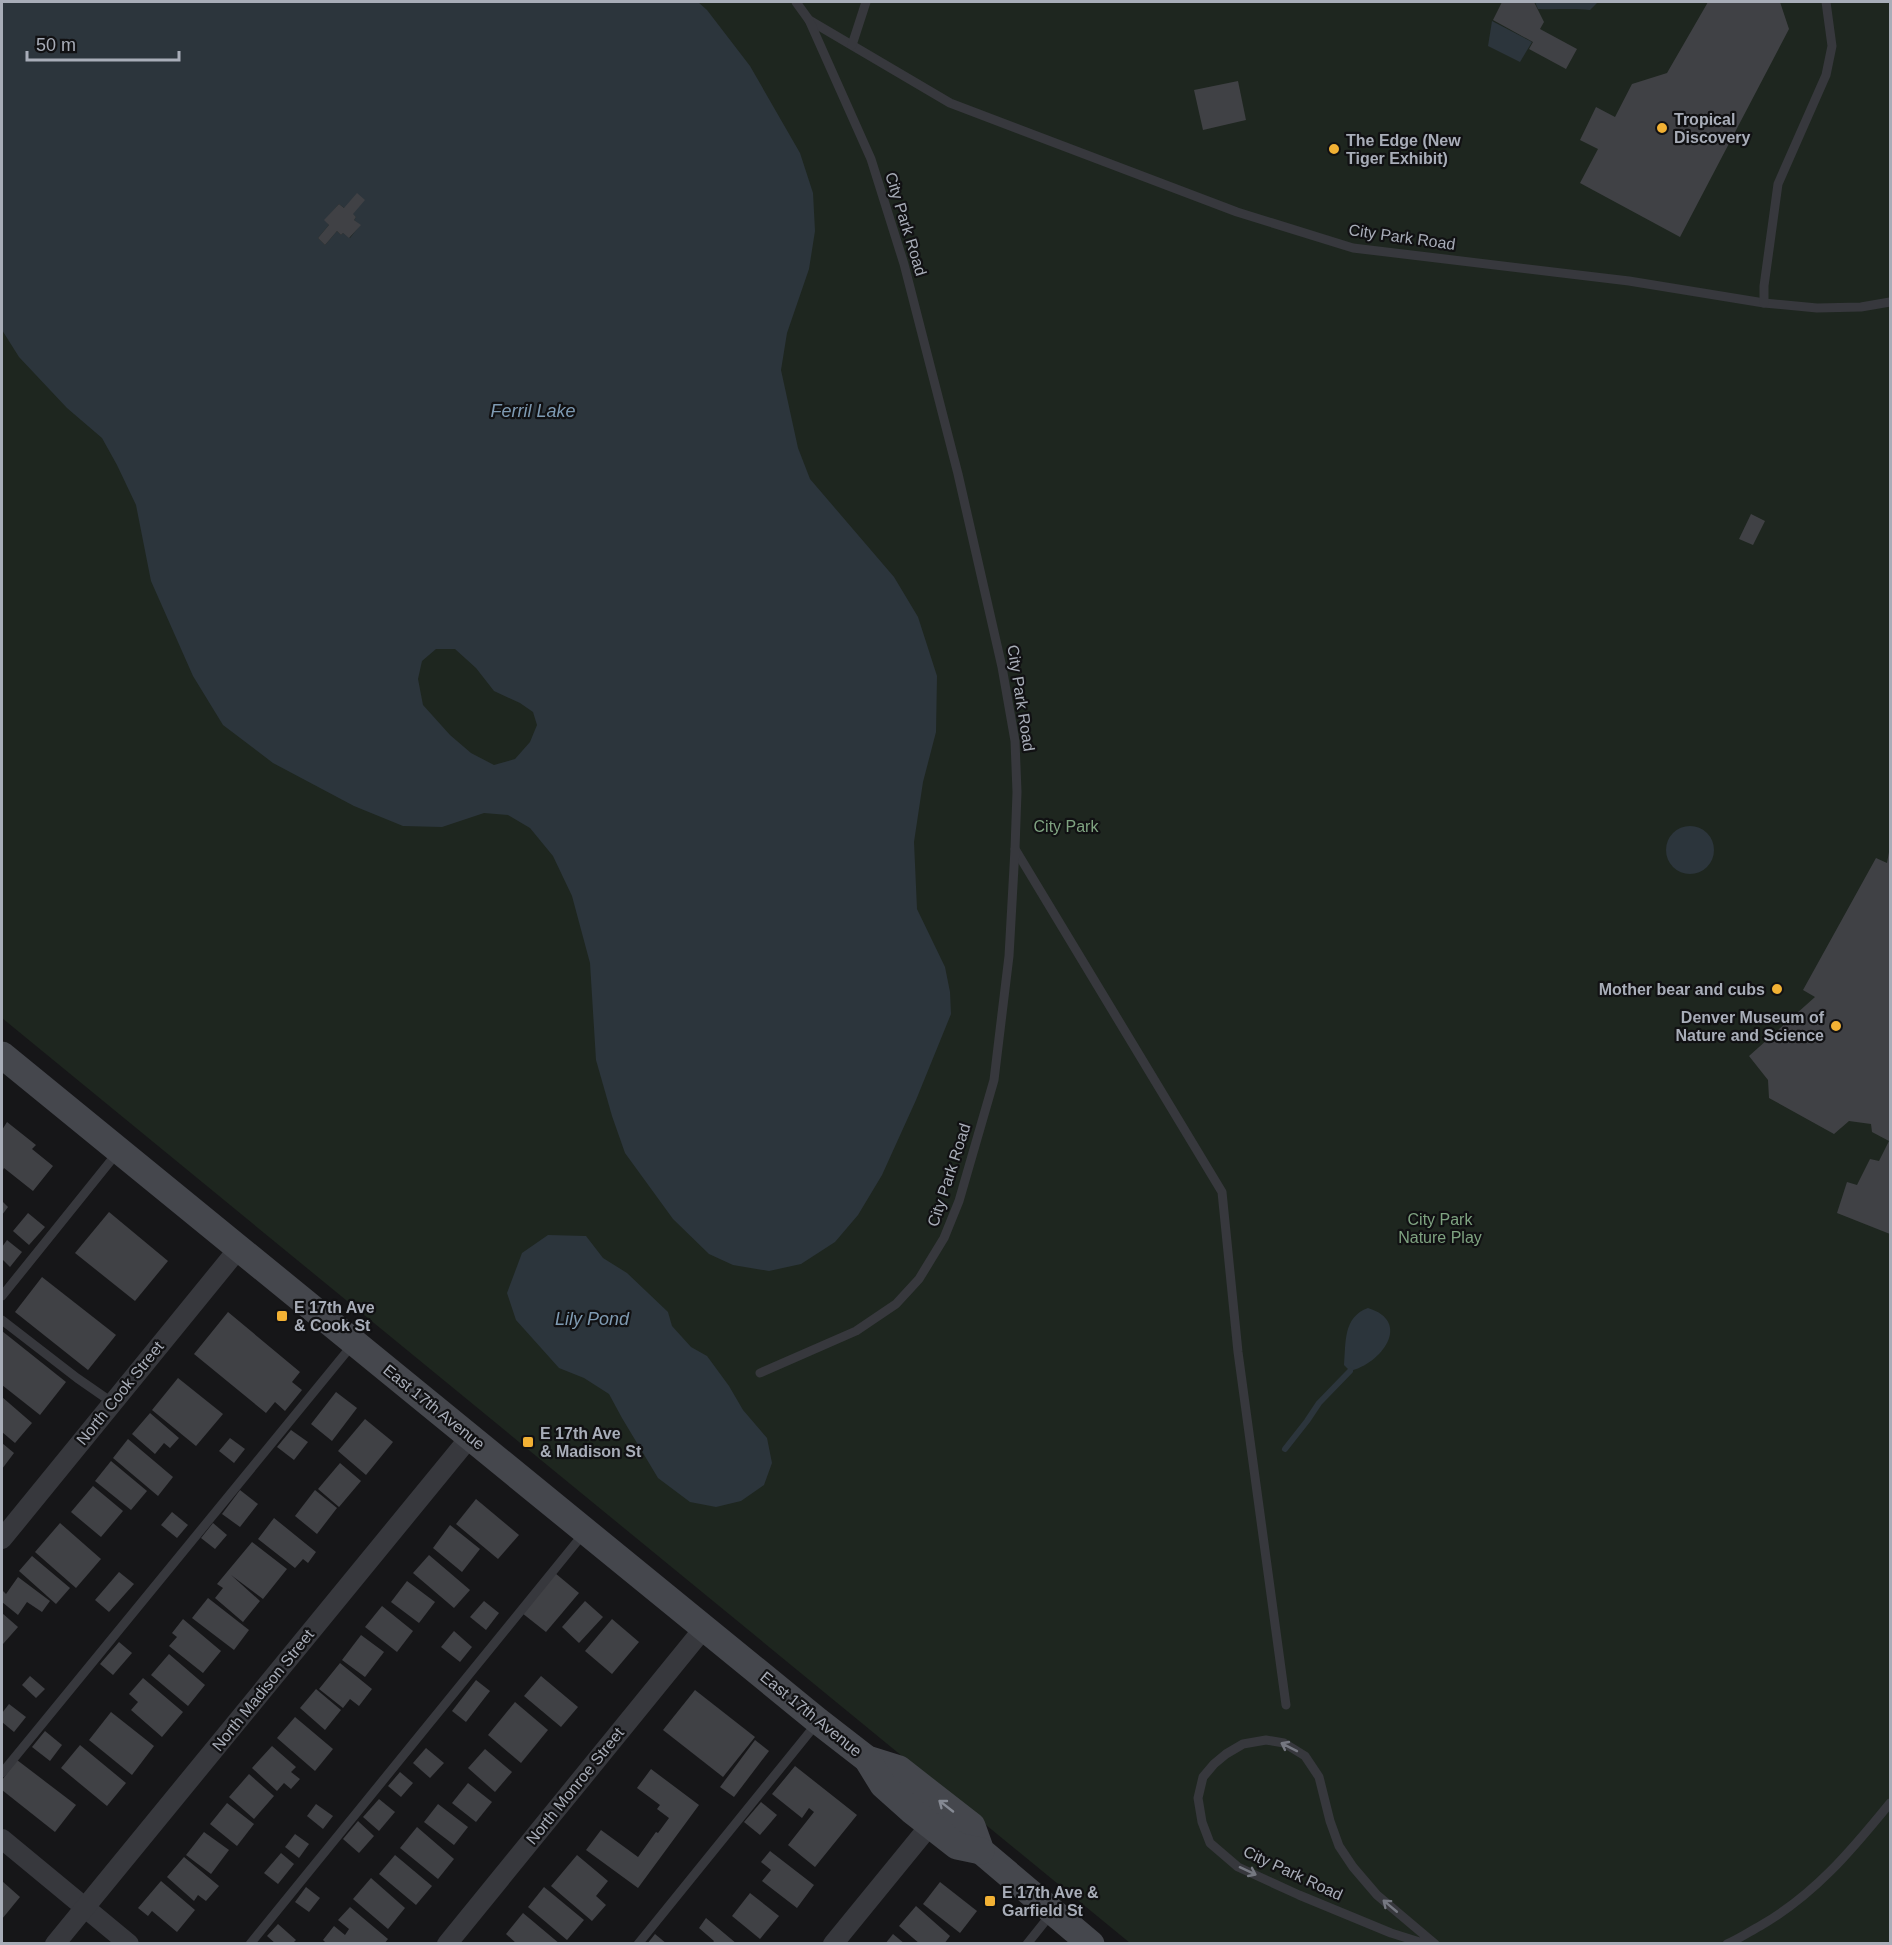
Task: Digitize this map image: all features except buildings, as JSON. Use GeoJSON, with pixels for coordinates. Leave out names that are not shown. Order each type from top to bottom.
{"type":"FeatureCollection","features":[{"type":"Feature","properties":{"kind":"main road","name":"East 17th Avenue"},"geometry":{"type":"LineString","coordinates":[[2,1057],[818,1721],[867,1759],[899,1769],[972,1826],[981,1851]]}},
{"type":"Feature","properties":{"kind":"main road","name":"East 17th Avenue"},"geometry":{"type":"LineString","coordinates":[[867,1759],[883,1785],[957,1846],[981,1851],[1090,1944]]}},
{"type":"Feature","properties":{"kind":"street","name":"North Cook Street"},"geometry":{"type":"LineString","coordinates":[[2,1539],[239,1248]]}},
{"type":"Feature","properties":{"kind":"street","name":"North Madison Street"},"geometry":{"type":"LineString","coordinates":[[55,1944],[470,1437]]}},
{"type":"Feature","properties":{"kind":"street","name":"North Monroe Street"},"geometry":{"type":"LineString","coordinates":[[447,1944],[704,1628]]}},
{"type":"Feature","properties":{"kind":"street"},"geometry":{"type":"LineString","coordinates":[[833,1944],[931,1824]]}},
{"type":"Feature","properties":{"kind":"street"},"geometry":{"type":"LineString","coordinates":[[2,1839],[129,1944]]}},
{"type":"Feature","properties":{"kind":"lane","name":"City Park Road"},"geometry":{"type":"LineString","coordinates":[[760,1373],[856,1330],[896,1304],[919,1279],[944,1238],[959,1202],[994,1080],[1009,956],[1017,792],[1015,741],[1002,667],[958,474],[904,264],[871,159],[809,20],[796,2]]}},
{"type":"Feature","properties":{"kind":"lane"},"geometry":{"type":"LineString","coordinates":[[852,45],[866,2]]}},
{"type":"Feature","properties":{"kind":"lane"},"geometry":{"type":"LineString","coordinates":[[1764,303],[1764,286],[1778,184],[1826,75],[1832,46],[1826,2]]}},
{"type":"Feature","properties":{"kind":"lane","name":"City Park Road"},"geometry":{"type":"LineString","coordinates":[[809,20],[950,103],[1237,212],[1353,248],[1629,281],[1764,303],[1816,308],[1861,307],[1890,302]]}},
{"type":"Feature","properties":{"kind":"lane"},"geometry":{"type":"LineString","coordinates":[[1015,849],[1222,1192],[1238,1352],[1286,1705]]}},
{"type":"Feature","properties":{"kind":"lane"},"geometry":{"type":"LineString","coordinates":[[2,1296],[119,1150]]}},
{"type":"Feature","properties":{"kind":"lane"},"geometry":{"type":"LineString","coordinates":[[2,1320],[77,1378],[113,1402]]}},
{"type":"Feature","properties":{"kind":"lane"},"geometry":{"type":"LineString","coordinates":[[2,1773],[355,1342]]}},
{"type":"Feature","properties":{"kind":"lane"},"geometry":{"type":"LineString","coordinates":[[250,1944],[585,1531]]}},
{"type":"Feature","properties":{"kind":"lane"},"geometry":{"type":"LineString","coordinates":[[638,1944],[818,1721]]}},
{"type":"Feature","properties":{"kind":"lane","name":"City Park Road"},"geometry":{"type":"LineString","coordinates":[[1426,1944],[1391,1933],[1238,1867],[1210,1843],[1202,1822],[1198,1798],[1203,1777],[1226,1754],[1243,1744],[1266,1740],[1284,1743],[1305,1756],[1319,1777],[1339,1846],[1353,1868],[1377,1895],[1435,1944]]}},
{"type":"Feature","properties":{"kind":"lane"},"geometry":{"type":"LineString","coordinates":[[1727,1944],[1783,1913],[1814,1889],[1843,1859],[1890,1803]]}},
{"type":"Feature","properties":{"kind":"lane"},"geometry":{"type":"LineString","coordinates":[[1027,1944],[1052,1912]]}},
{"type":"Feature","properties":{"kind":"green space","name":"City Park"},"geometry":{"type":"Polygon","coordinates":[[[2,2],[1890,2],[1890,1943],[1130,1943],[2,1018],[2,2]]]}},
{"type":"Feature","properties":{"kind":"water","name":"Ferril Lake"},"geometry":{"type":"Polygon","coordinates":[[[2,2],[698,2],[707,10],[750,66],[800,153],[813,193],[815,231],[809,269],[787,333],[781,370],[798,448],[810,479],[894,577],[918,617],[937,676],[936,732],[923,782],[914,842],[917,909],[945,967],[951,1014],[882,1175],[858,1215],[835,1242],[801,1264],[769,1271],[733,1265],[709,1254],[673,1219],[625,1153],[612,1116],[596,1060],[590,963],[572,896],[553,856],[530,828],[508,815],[484,813],[442,827],[403,826],[354,806],[273,763],[223,725],[193,676],[151,581],[136,505],[102,438],[67,408],[19,357],[2,330],[2,2]],[[339,204],[325,220],[329,225],[318,238],[325,245],[337,231],[350,238],[360,225],[354,220],[356,217],[339,204]],[[436,649],[422,661],[418,679],[423,705],[450,735],[471,753],[494,765],[515,759],[530,742],[537,725],[533,712],[494,691],[476,668],[455,649],[436,649]]]}},
{"type":"Feature","properties":{"kind":"water"},"geometry":{"type":"Polygon","coordinates":[[[1535,2],[1598,2],[1590,10],[1538,9],[1535,2]]]}},
{"type":"Feature","properties":{"kind":"water"},"geometry":{"type":"Polygon","coordinates":[[[1492,21],[1532,42],[1520,62],[1488,46],[1492,21]]]}},
{"type":"Feature","properties":{"kind":"water"},"geometry":{"type":"Polygon","coordinates":[[[1690,826],[1707,833],[1714,850],[1707,867],[1690,874],[1673,867],[1666,850],[1673,833],[1690,826]]]}},
{"type":"Feature","properties":{"kind":"water","name":"Lily Pond"},"geometry":{"type":"Polygon","coordinates":[[[548,1235],[586,1236],[603,1258],[627,1273],[668,1312],[672,1326],[691,1347],[707,1356],[743,1410],[767,1438],[772,1463],[764,1485],[741,1501],[716,1507],[690,1502],[658,1478],[609,1394],[584,1378],[559,1368],[516,1320],[507,1293],[522,1253],[548,1235]]]}},
{"type":"Feature","properties":{"kind":"water"},"geometry":{"type":"Polygon","coordinates":[[[1368,1308],[1381,1314],[1389,1323],[1388,1342],[1372,1360],[1350,1371],[1344,1365],[1347,1331],[1354,1317],[1368,1308]]]}},
{"type":"Feature","properties":{"kind":"waterway"},"geometry":{"type":"LineString","coordinates":[[1285,1449],[1319,1403],[1350,1371]]}},
{"type":"Feature","properties":{"kind":"place","name":"Tropical Discovery"},"geometry":{"type":"Point","coordinates":[1662,128]}},
{"type":"Feature","properties":{"kind":"place","name":"The Edge (New Tiger Exhibit)"},"geometry":{"type":"Point","coordinates":[1334,149]}},
{"type":"Feature","properties":{"kind":"place","name":"Mother bear and cubs"},"geometry":{"type":"Point","coordinates":[1777,989]}},
{"type":"Feature","properties":{"kind":"place","name":"Denver Museum of Nature and Science"},"geometry":{"type":"Point","coordinates":[1836,1026]}},
{"type":"Feature","properties":{"kind":"place","name":"E 17th Ave & Cook St"},"geometry":{"type":"Point","coordinates":[282,1316]}},
{"type":"Feature","properties":{"kind":"place","name":"E 17th Ave & Madison St"},"geometry":{"type":"Point","coordinates":[528,1442]}},
{"type":"Feature","properties":{"kind":"place","name":"E 17th Ave & Garfield St"},"geometry":{"type":"Point","coordinates":[990,1901]}},
{"type":"Feature","properties":{"kind":"park label","name":"City Park Nature Play"},"geometry":{"type":"Point","coordinates":[1440,1228]}}]}
